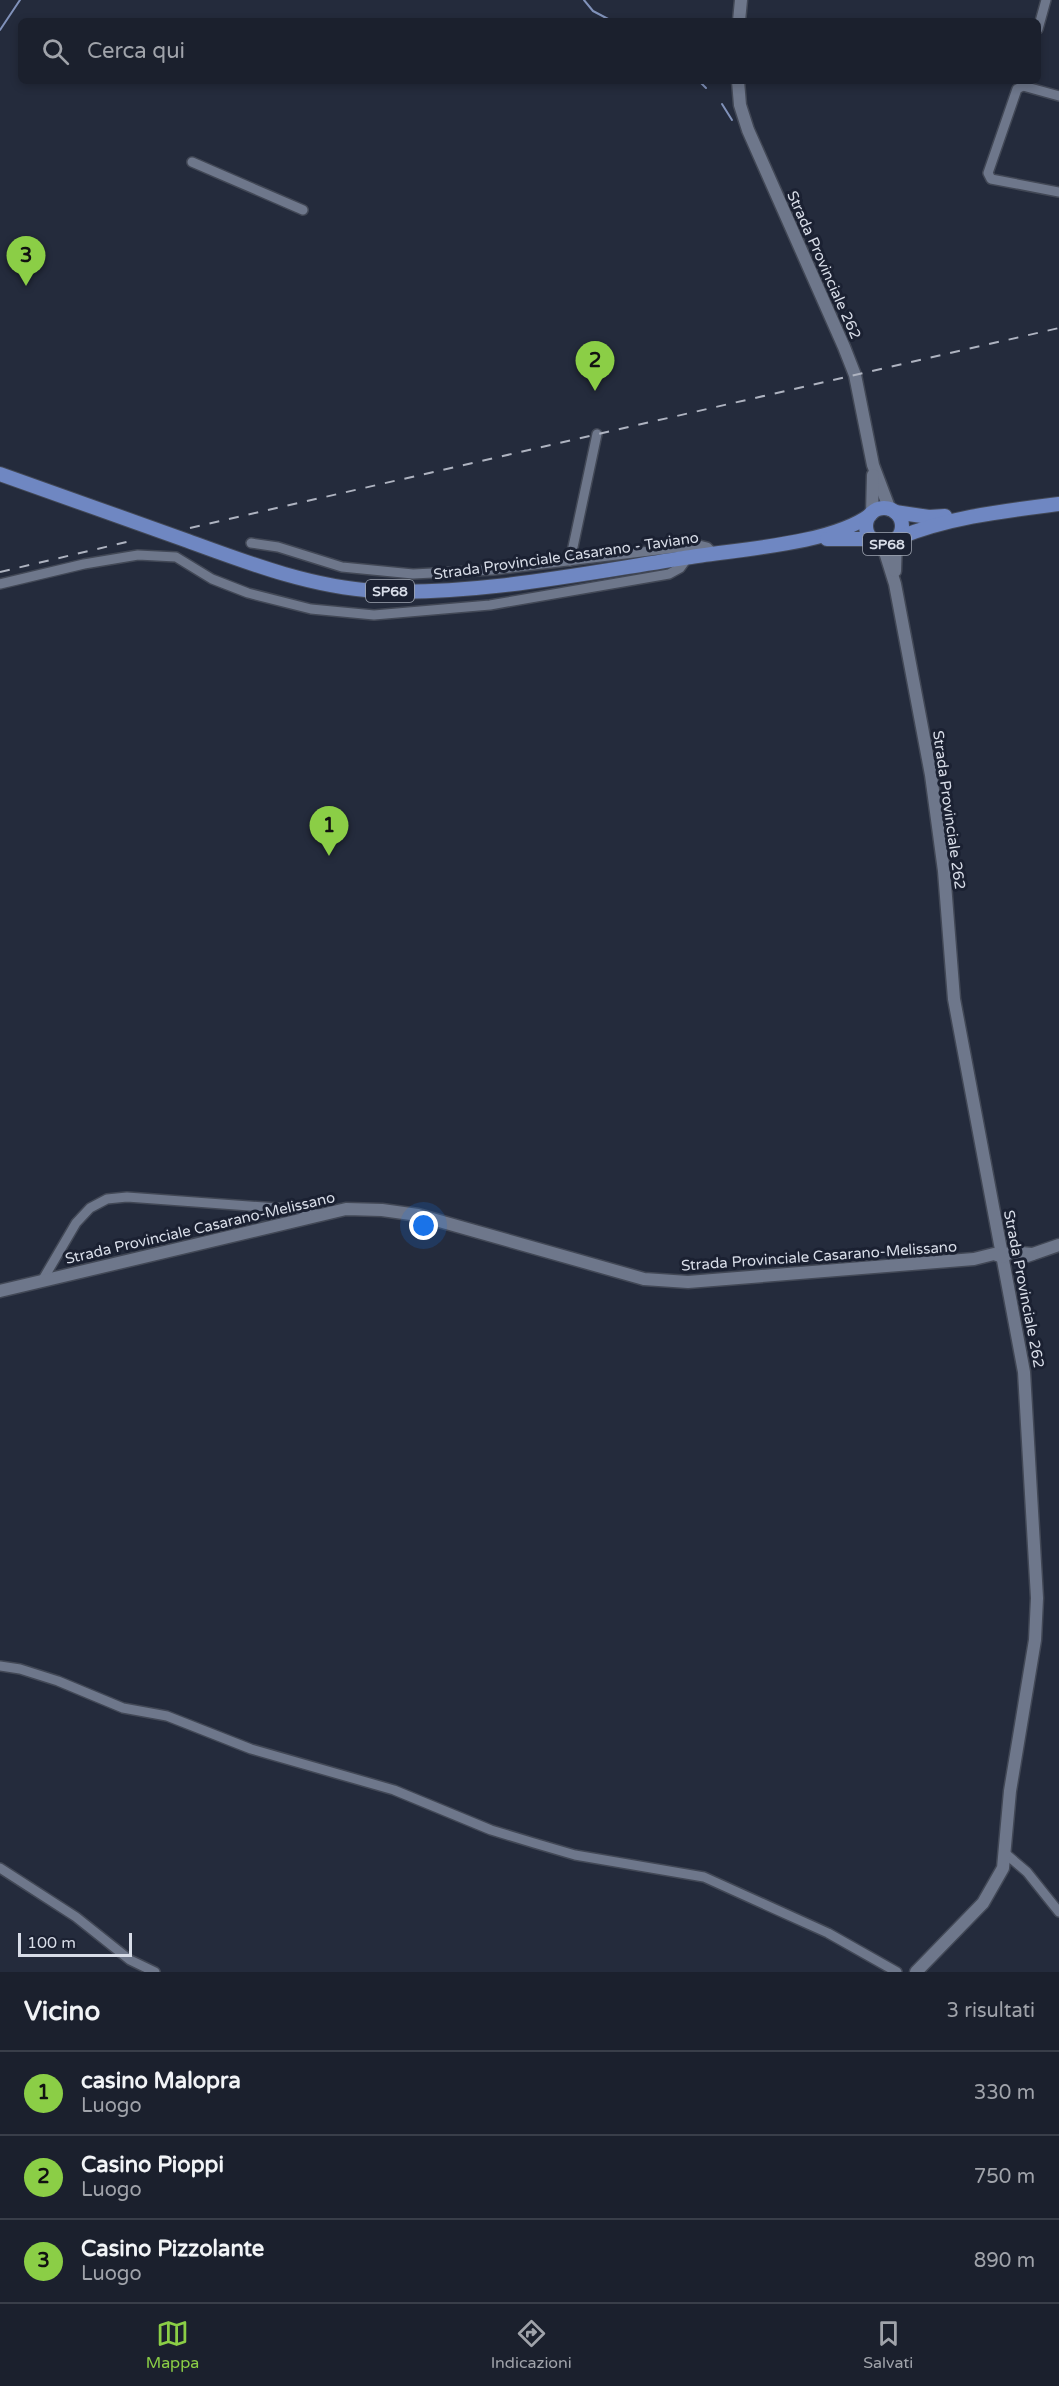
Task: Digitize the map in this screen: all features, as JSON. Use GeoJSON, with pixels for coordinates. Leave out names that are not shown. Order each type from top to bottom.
{"type":"FeatureCollection","features":[{"type":"Feature","properties":{"kind":"main road","name":"Strada Provinciale Casarano - Taviano"},"geometry":{"type":"LineString","coordinates":[[0,474],[267,569],[321,583],[374,591],[431,591],[550,578],[795,541],[848,538],[888,544],[925,527],[983,514]]}},
{"type":"Feature","properties":{"kind":"main road","name":"Strada Provinciale Casarano - Taviano"},"geometry":{"type":"LineString","coordinates":[[795,541],[847,528],[880,509],[928,517],[983,514],[1059,504]]}},
{"type":"Feature","properties":{"kind":"main road","name":"SP68"},"geometry":{"type":"LineString","coordinates":[[893,511],[902,527],[897,538]]}},
{"type":"Feature","properties":{"kind":"main road","name":"SP68"},"geometry":{"type":"LineString","coordinates":[[871,514],[867,530],[877,542]]}},
{"type":"Feature","properties":{"kind":"street"},"geometry":{"type":"LineString","coordinates":[[740,18],[741,0]]}},
{"type":"Feature","properties":{"kind":"street"},"geometry":{"type":"LineString","coordinates":[[1041,18],[1046,0]]}},
{"type":"Feature","properties":{"kind":"street","name":"Strada Provinciale 262"},"geometry":{"type":"LineString","coordinates":[[738,84],[740,105],[748,130],[855,375],[873,465]]}},
{"type":"Feature","properties":{"kind":"street"},"geometry":{"type":"LineString","coordinates":[[1023,84],[1017,89],[988,174],[990,179],[1059,192]]}},
{"type":"Feature","properties":{"kind":"street"},"geometry":{"type":"LineString","coordinates":[[1027,84],[1059,96]]}},
{"type":"Feature","properties":{"kind":"street"},"geometry":{"type":"LineString","coordinates":[[192,162],[303,210]]}},
{"type":"Feature","properties":{"kind":"street"},"geometry":{"type":"LineString","coordinates":[[570,561],[597,434]]}},
{"type":"Feature","properties":{"kind":"street"},"geometry":{"type":"LineString","coordinates":[[873,465],[893,511]]}},
{"type":"Feature","properties":{"kind":"street"},"geometry":{"type":"LineString","coordinates":[[871,514],[873,465]]}},
{"type":"Feature","properties":{"kind":"street"},"geometry":{"type":"LineString","coordinates":[[895,584],[897,538]]}},
{"type":"Feature","properties":{"kind":"street"},"geometry":{"type":"LineString","coordinates":[[877,542],[885,552],[895,584]]}},
{"type":"Feature","properties":{"kind":"street"},"geometry":{"type":"LineString","coordinates":[[252,543],[278,547],[342,567],[413,574],[452,574],[699,544],[708,547],[713,553]]}},
{"type":"Feature","properties":{"kind":"street"},"geometry":{"type":"LineString","coordinates":[[0,584],[84,564],[138,555],[176,557],[212,579],[248,593],[311,609],[374,615],[490,605],[669,574],[680,568],[688,557]]}},
{"type":"Feature","properties":{"kind":"street","name":"Strada Provinciale 262"},"geometry":{"type":"LineString","coordinates":[[895,584],[931,775],[944,871],[954,999],[1024,1372],[1037,1598],[1035,1640],[1010,1791],[1006,1854],[996,1883],[983,1903],[916,1972]]}},
{"type":"Feature","properties":{"kind":"street"},"geometry":{"type":"LineString","coordinates":[[42,1281],[76,1223],[90,1208],[106,1199],[127,1197],[165,1199],[305,1210],[322,1215]]}},
{"type":"Feature","properties":{"kind":"street","name":"Strada Provinciale Casarano-Melissano"},"geometry":{"type":"LineString","coordinates":[[0,1291],[346,1209],[382,1210],[418,1215],[644,1279],[688,1282],[974,1259],[996,1261],[1003,1257],[1013,1260],[1059,1245]]}},
{"type":"Feature","properties":{"kind":"street"},"geometry":{"type":"LineString","coordinates":[[0,1666],[20,1669],[58,1681],[123,1708],[167,1716],[251,1749],[394,1790],[502,1833],[575,1855],[704,1877],[828,1933],[897,1972]]}},
{"type":"Feature","properties":{"kind":"street"},"geometry":{"type":"LineString","coordinates":[[1006,1854],[1027,1872],[1059,1912]]}},
{"type":"Feature","properties":{"kind":"street"},"geometry":{"type":"LineString","coordinates":[[0,1868],[76,1917],[130,1960],[155,1972]]}},
{"type":"Feature","properties":{"kind":"waterway"},"geometry":{"type":"LineString","coordinates":[[0,30],[20,0]]}},
{"type":"Feature","properties":{"kind":"waterway"},"geometry":{"type":"LineString","coordinates":[[584,0],[593,11],[606,18]]}},
{"type":"Feature","properties":{"kind":"waterway"},"geometry":{"type":"LineString","coordinates":[[702,84],[706,88]]}},
{"type":"Feature","properties":{"kind":"waterway"},"geometry":{"type":"LineString","coordinates":[[722,104],[732,120]]}},
{"type":"Feature","properties":{"kind":"railway"},"geometry":{"type":"LineString","coordinates":[[190,528],[1059,328]]}},
{"type":"Feature","properties":{"kind":"railway"},"geometry":{"type":"LineString","coordinates":[[0,572],[135,540]]}},
{"type":"Feature","properties":{"kind":"place","name":"Casino Pizzolante"},"geometry":{"type":"Point","coordinates":[26,286]}},
{"type":"Feature","properties":{"kind":"place","name":"Casino Pioppi"},"geometry":{"type":"Point","coordinates":[595,391]}},
{"type":"Feature","properties":{"kind":"place","name":"casino Malopra"},"geometry":{"type":"Point","coordinates":[329,856]}}]}
